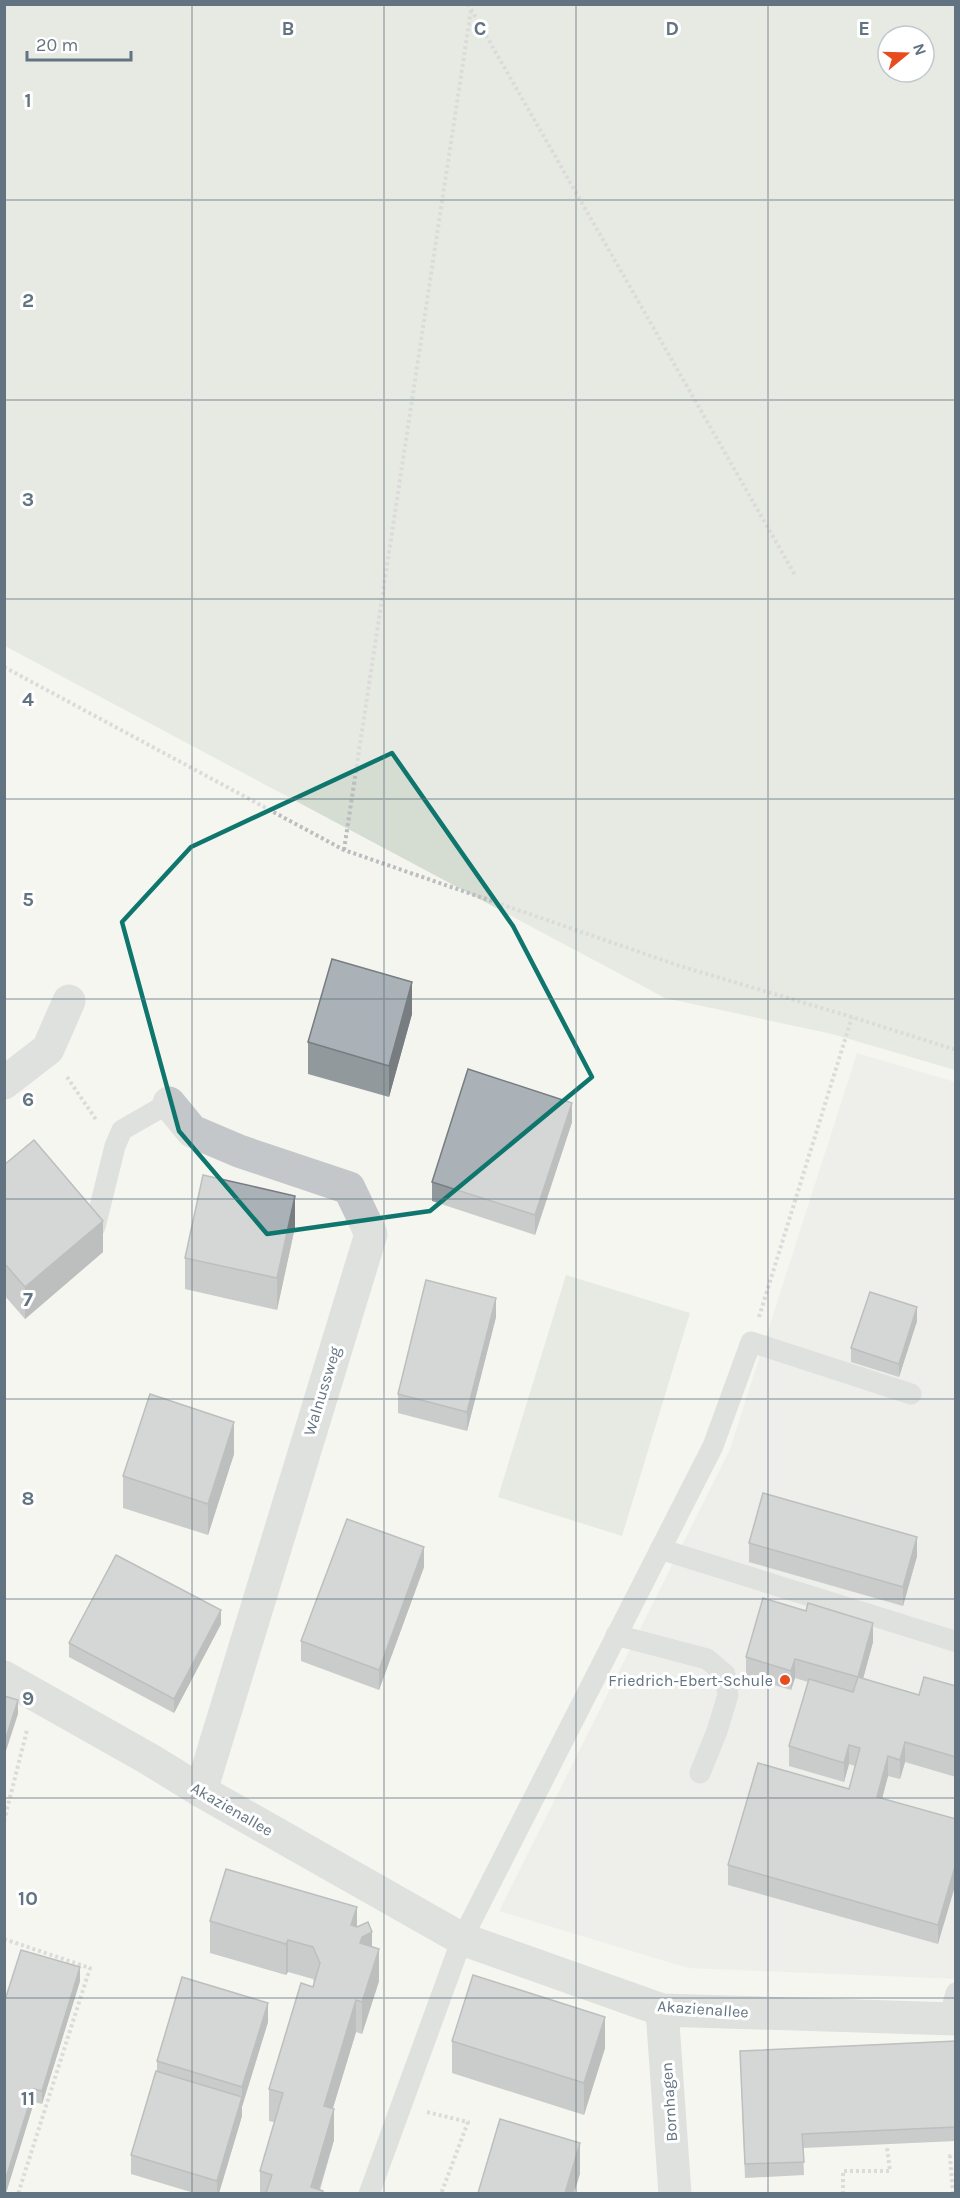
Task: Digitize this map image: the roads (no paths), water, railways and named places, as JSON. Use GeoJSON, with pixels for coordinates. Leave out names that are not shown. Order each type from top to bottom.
{"type":"FeatureCollection","features":[{"type":"Feature","properties":{"kind":"street"},"geometry":{"type":"LineString","coordinates":[[4,1083],[48,1049],[69,1001]]}},
{"type":"Feature","properties":{"kind":"street","name":"Walnussweg"},"geometry":{"type":"LineString","coordinates":[[170,1103],[192,1131],[239,1151],[349,1188],[371,1234],[201,1791]]}},
{"type":"Feature","properties":{"kind":"street","name":"Akazienallee"},"geometry":{"type":"LineString","coordinates":[[4,1677],[462,1939],[662,2010],[953,2010]]}},
{"type":"Feature","properties":{"kind":"street","name":"Bornhagen"},"geometry":{"type":"LineString","coordinates":[[662,2010],[675,2193]]}},
{"type":"Feature","properties":{"kind":"lane"},"geometry":{"type":"LineString","coordinates":[[95,1227],[122,1130],[170,1103]]}},
{"type":"Feature","properties":{"kind":"lane"},"geometry":{"type":"LineString","coordinates":[[369,2193],[462,1939],[713,1446],[751,1342],[911,1394]]}},
{"type":"Feature","properties":{"kind":"lane"},"geometry":{"type":"LineString","coordinates":[[660,1550],[954,1641]]}},
{"type":"Feature","properties":{"kind":"lane"},"geometry":{"type":"LineString","coordinates":[[616,1635],[707,1659],[724,1674],[728,1695],[717,1731],[700,1773]]}},
{"type":"Feature","properties":{"kind":"place","name":"Friedrich-Ebert-Schule"},"geometry":{"type":"Point","coordinates":[785,1680]}}]}
